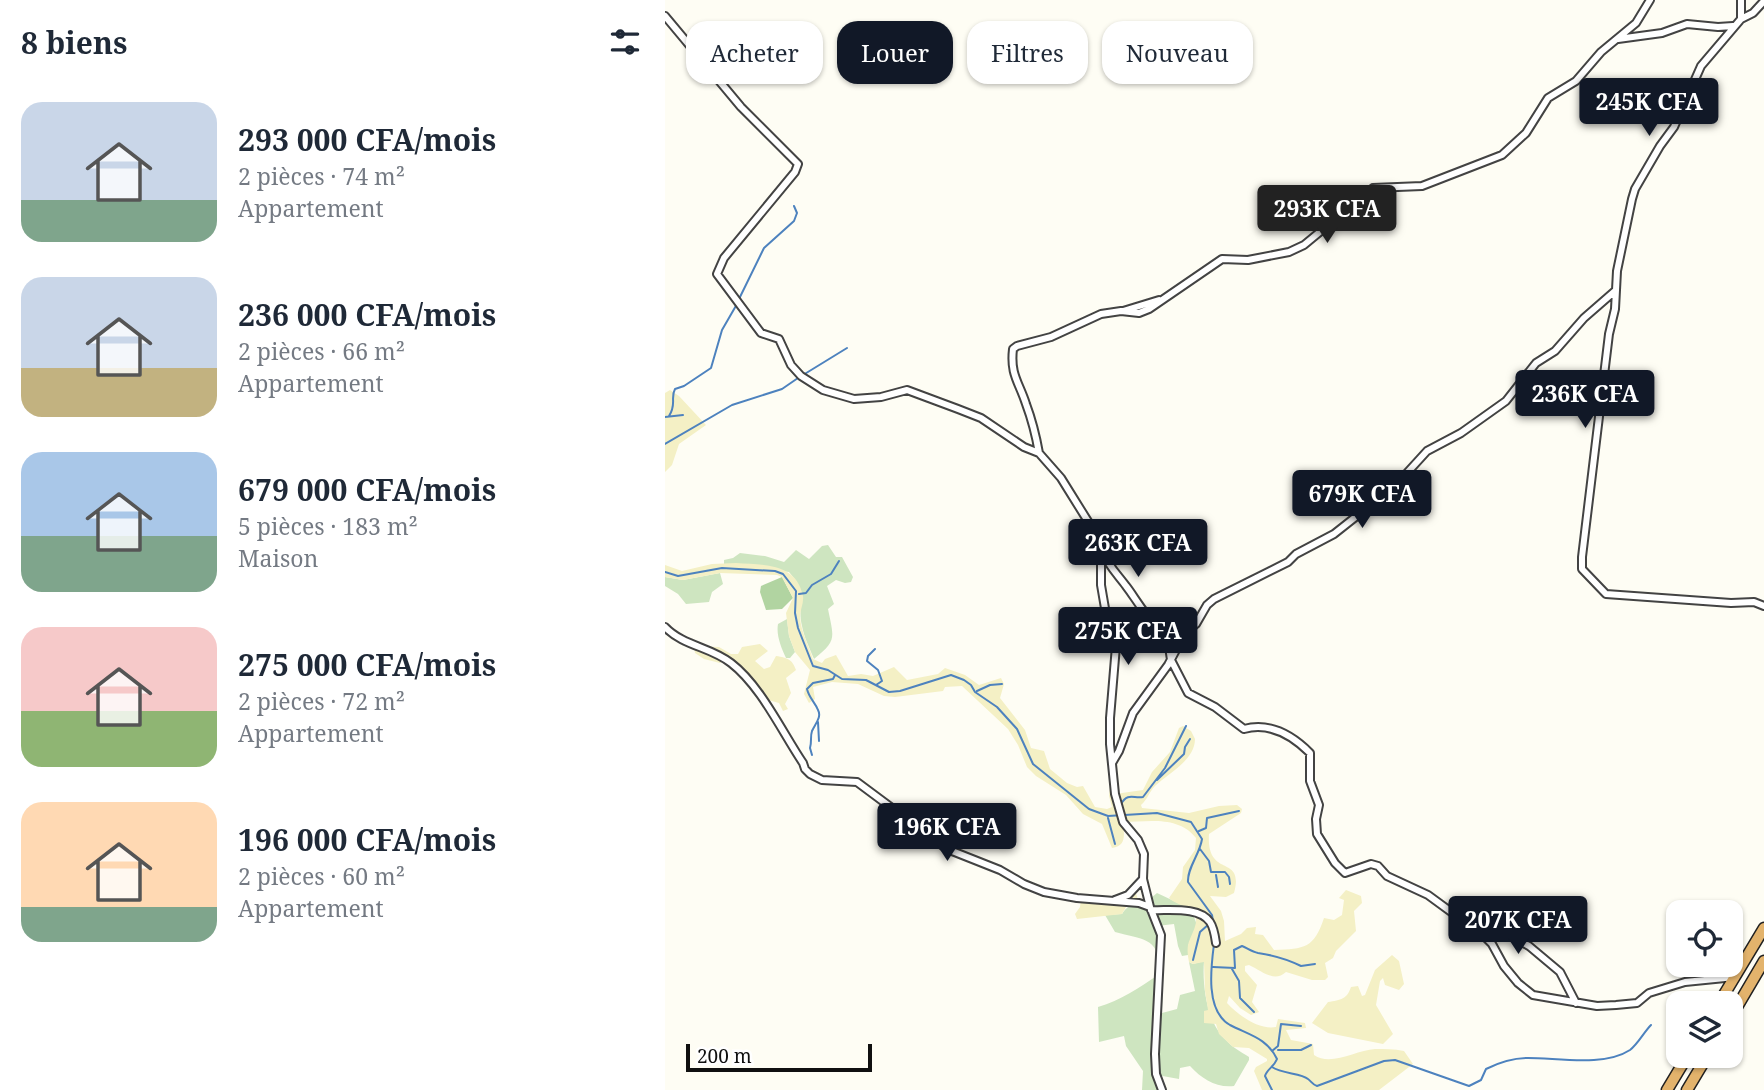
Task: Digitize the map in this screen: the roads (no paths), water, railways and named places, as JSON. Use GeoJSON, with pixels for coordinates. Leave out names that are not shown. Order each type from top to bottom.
{"type":"FeatureCollection","features":[{"type":"Feature","properties":{"kind":"highway"},"geometry":{"type":"LineString","coordinates":[[1743,963],[1764,928]]}},
{"type":"Feature","properties":{"kind":"highway"},"geometry":{"type":"LineString","coordinates":[[1743,997],[1764,961]]}},
{"type":"Feature","properties":{"kind":"highway"},"geometry":{"type":"LineString","coordinates":[[1726,991],[1735,977]]}},
{"type":"Feature","properties":{"kind":"highway"},"geometry":{"type":"LineString","coordinates":[[1667,1090],[1680,1068]]}},
{"type":"Feature","properties":{"kind":"highway"},"geometry":{"type":"LineString","coordinates":[[1687,1090],[1700,1068]]}},
{"type":"Feature","properties":{"kind":"street"},"geometry":{"type":"LineString","coordinates":[[1185,633],[1174,636],[1167,633],[1138,606],[1107,562],[1094,531],[1061,478],[1039,453],[1025,400],[1015,380],[1013,349],[1051,337],[1101,314],[1121,311],[1139,313],[1222,258],[1248,260],[1289,252],[1304,245],[1373,188],[1422,186],[1503,155],[1526,133],[1548,98],[1576,80],[1601,52],[1636,23],[1650,0]]}},
{"type":"Feature","properties":{"kind":"street"},"geometry":{"type":"LineString","coordinates":[[1741,0],[1741,19]]}},
{"type":"Feature","properties":{"kind":"street"},"geometry":{"type":"LineString","coordinates":[[1753,0],[1763,1]]}},
{"type":"Feature","properties":{"kind":"street"},"geometry":{"type":"LineString","coordinates":[[1763,1],[1753,13],[1733,26],[1701,66],[1674,127],[1635,190],[1620,254],[1581,557],[1582,569],[1606,594],[1731,603],[1754,602],[1764,606]]}},
{"type":"Feature","properties":{"kind":"street"},"geometry":{"type":"LineString","coordinates":[[665,16],[741,107],[798,164],[795,172],[724,258],[717,274],[761,333],[779,339],[791,365],[801,376],[823,390],[854,399],[881,397],[907,390],[981,418],[1024,447],[1039,453]]}},
{"type":"Feature","properties":{"kind":"street"},"geometry":{"type":"LineString","coordinates":[[1616,40],[1662,33],[1687,24],[1733,26]]}},
{"type":"Feature","properties":{"kind":"street"},"geometry":{"type":"LineString","coordinates":[[1112,763],[1133,713],[1171,660],[1185,633],[1196,624],[1207,605],[1334,534],[1396,485],[1427,452],[1461,433],[1506,401],[1536,363],[1555,351],[1575,327],[1615,291]]}},
{"type":"Feature","properties":{"kind":"street"},"geometry":{"type":"LineString","coordinates":[[1094,531],[1101,562],[1101,585],[1107,620],[1116,646],[1110,719],[1112,763],[1119,812],[1144,854],[1143,879],[1150,909],[1161,935],[1155,1054],[1156,1074],[1162,1090]]}},
{"type":"Feature","properties":{"kind":"street"},"geometry":{"type":"LineString","coordinates":[[665,627],[673,635],[726,660],[738,669],[753,686],[810,775],[823,780],[857,782],[947,849],[1000,870],[1024,884],[1055,894],[1139,902],[1150,909],[1200,914],[1208,919],[1212,926],[1216,943]]}},
{"type":"Feature","properties":{"kind":"street"},"geometry":{"type":"LineString","coordinates":[[1167,633],[1171,660],[1188,693],[1215,707],[1244,729],[1258,725],[1280,731],[1297,740],[1310,753],[1310,781],[1318,805],[1317,834],[1335,863],[1345,873],[1371,864],[1378,866],[1387,876],[1429,895],[1492,944],[1504,965],[1533,995],[1597,1006],[1637,1003],[1649,993],[1685,982],[1735,977]]}},
{"type":"Feature","properties":{"kind":"street"},"geometry":{"type":"LineString","coordinates":[[1112,901],[1128,895],[1143,879]]}},
{"type":"Feature","properties":{"kind":"street"},"geometry":{"type":"LineString","coordinates":[[1456,915],[1497,925],[1529,946],[1560,972],[1576,1003]]}},
{"type":"Feature","properties":{"kind":"waterway"},"geometry":{"type":"LineString","coordinates":[[739,299],[764,248],[794,221],[797,213],[794,206]]}},
{"type":"Feature","properties":{"kind":"waterway"},"geometry":{"type":"LineString","coordinates":[[669,416],[673,408],[675,389],[711,368],[722,330],[737,304]]}},
{"type":"Feature","properties":{"kind":"waterway"},"geometry":{"type":"LineString","coordinates":[[803,375],[847,348]]}},
{"type":"Feature","properties":{"kind":"waterway"},"geometry":{"type":"LineString","coordinates":[[665,444],[732,405],[782,389],[798,378]]}},
{"type":"Feature","properties":{"kind":"waterway"},"geometry":{"type":"LineString","coordinates":[[665,417],[683,415]]}},
{"type":"Feature","properties":{"kind":"waterway"},"geometry":{"type":"LineString","coordinates":[[799,594],[806,593],[812,585],[831,574],[839,561]]}},
{"type":"Feature","properties":{"kind":"waterway"},"geometry":{"type":"LineString","coordinates":[[665,572],[678,576],[722,568],[775,571],[783,574],[796,591],[795,613],[798,628],[813,666],[828,670],[842,679],[866,680],[889,692],[951,675],[964,680],[975,692],[997,707],[1017,729],[1033,764],[1089,809],[1108,816],[1157,813],[1191,822],[1202,839],[1189,871],[1188,882],[1212,915],[1213,921]]}},
{"type":"Feature","properties":{"kind":"waterway"},"geometry":{"type":"LineString","coordinates":[[875,649],[867,661],[878,670],[882,681],[876,685]]}},
{"type":"Feature","properties":{"kind":"waterway"},"geometry":{"type":"LineString","coordinates":[[812,755],[811,733],[819,713],[807,689],[813,683],[833,679],[835,675]]}},
{"type":"Feature","properties":{"kind":"waterway"},"geometry":{"type":"LineString","coordinates":[[977,691],[990,685],[1002,684]]}},
{"type":"Feature","properties":{"kind":"waterway"},"geometry":{"type":"LineString","coordinates":[[818,722],[819,741]]}},
{"type":"Feature","properties":{"kind":"waterway"},"geometry":{"type":"LineString","coordinates":[[1121,804],[1129,797],[1143,797],[1165,768],[1186,726]]}},
{"type":"Feature","properties":{"kind":"waterway"},"geometry":{"type":"LineString","coordinates":[[1157,780],[1184,754],[1190,739]]}},
{"type":"Feature","properties":{"kind":"waterway"},"geometry":{"type":"LineString","coordinates":[[1199,831],[1206,828],[1207,818],[1239,811]]}},
{"type":"Feature","properties":{"kind":"waterway"},"geometry":{"type":"LineString","coordinates":[[1108,818],[1115,844]]}},
{"type":"Feature","properties":{"kind":"waterway"},"geometry":{"type":"LineString","coordinates":[[1200,849],[1209,861],[1211,872],[1225,872],[1230,884]]}},
{"type":"Feature","properties":{"kind":"waterway"},"geometry":{"type":"LineString","coordinates":[[1216,875],[1218,887]]}},
{"type":"Feature","properties":{"kind":"waterway"},"geometry":{"type":"LineString","coordinates":[[1193,960],[1200,932],[1209,924]]}},
{"type":"Feature","properties":{"kind":"waterway"},"geometry":{"type":"LineString","coordinates":[[1214,944],[1211,988],[1217,1010],[1230,1025],[1257,1038],[1273,1052],[1277,1059],[1265,1076],[1272,1090]]}},
{"type":"Feature","properties":{"kind":"waterway"},"geometry":{"type":"LineString","coordinates":[[1213,967],[1235,968],[1234,950],[1242,946],[1301,966],[1315,964]]}},
{"type":"Feature","properties":{"kind":"waterway"},"geometry":{"type":"LineString","coordinates":[[1232,969],[1239,981],[1240,998],[1254,1012]]}},
{"type":"Feature","properties":{"kind":"waterway"},"geometry":{"type":"LineString","coordinates":[[1272,1051],[1278,1046],[1281,1024],[1301,1026]]}},
{"type":"Feature","properties":{"kind":"waterway"},"geometry":{"type":"LineString","coordinates":[[1272,1067],[1305,1077],[1317,1086],[1384,1061],[1395,1060],[1469,1086],[1481,1080],[1486,1069],[1512,1060],[1594,1060],[1619,1055],[1630,1050],[1651,1025]]}},
{"type":"Feature","properties":{"kind":"waterway"},"geometry":{"type":"LineString","coordinates":[[1278,1050],[1301,1050],[1311,1045]]}}]}
